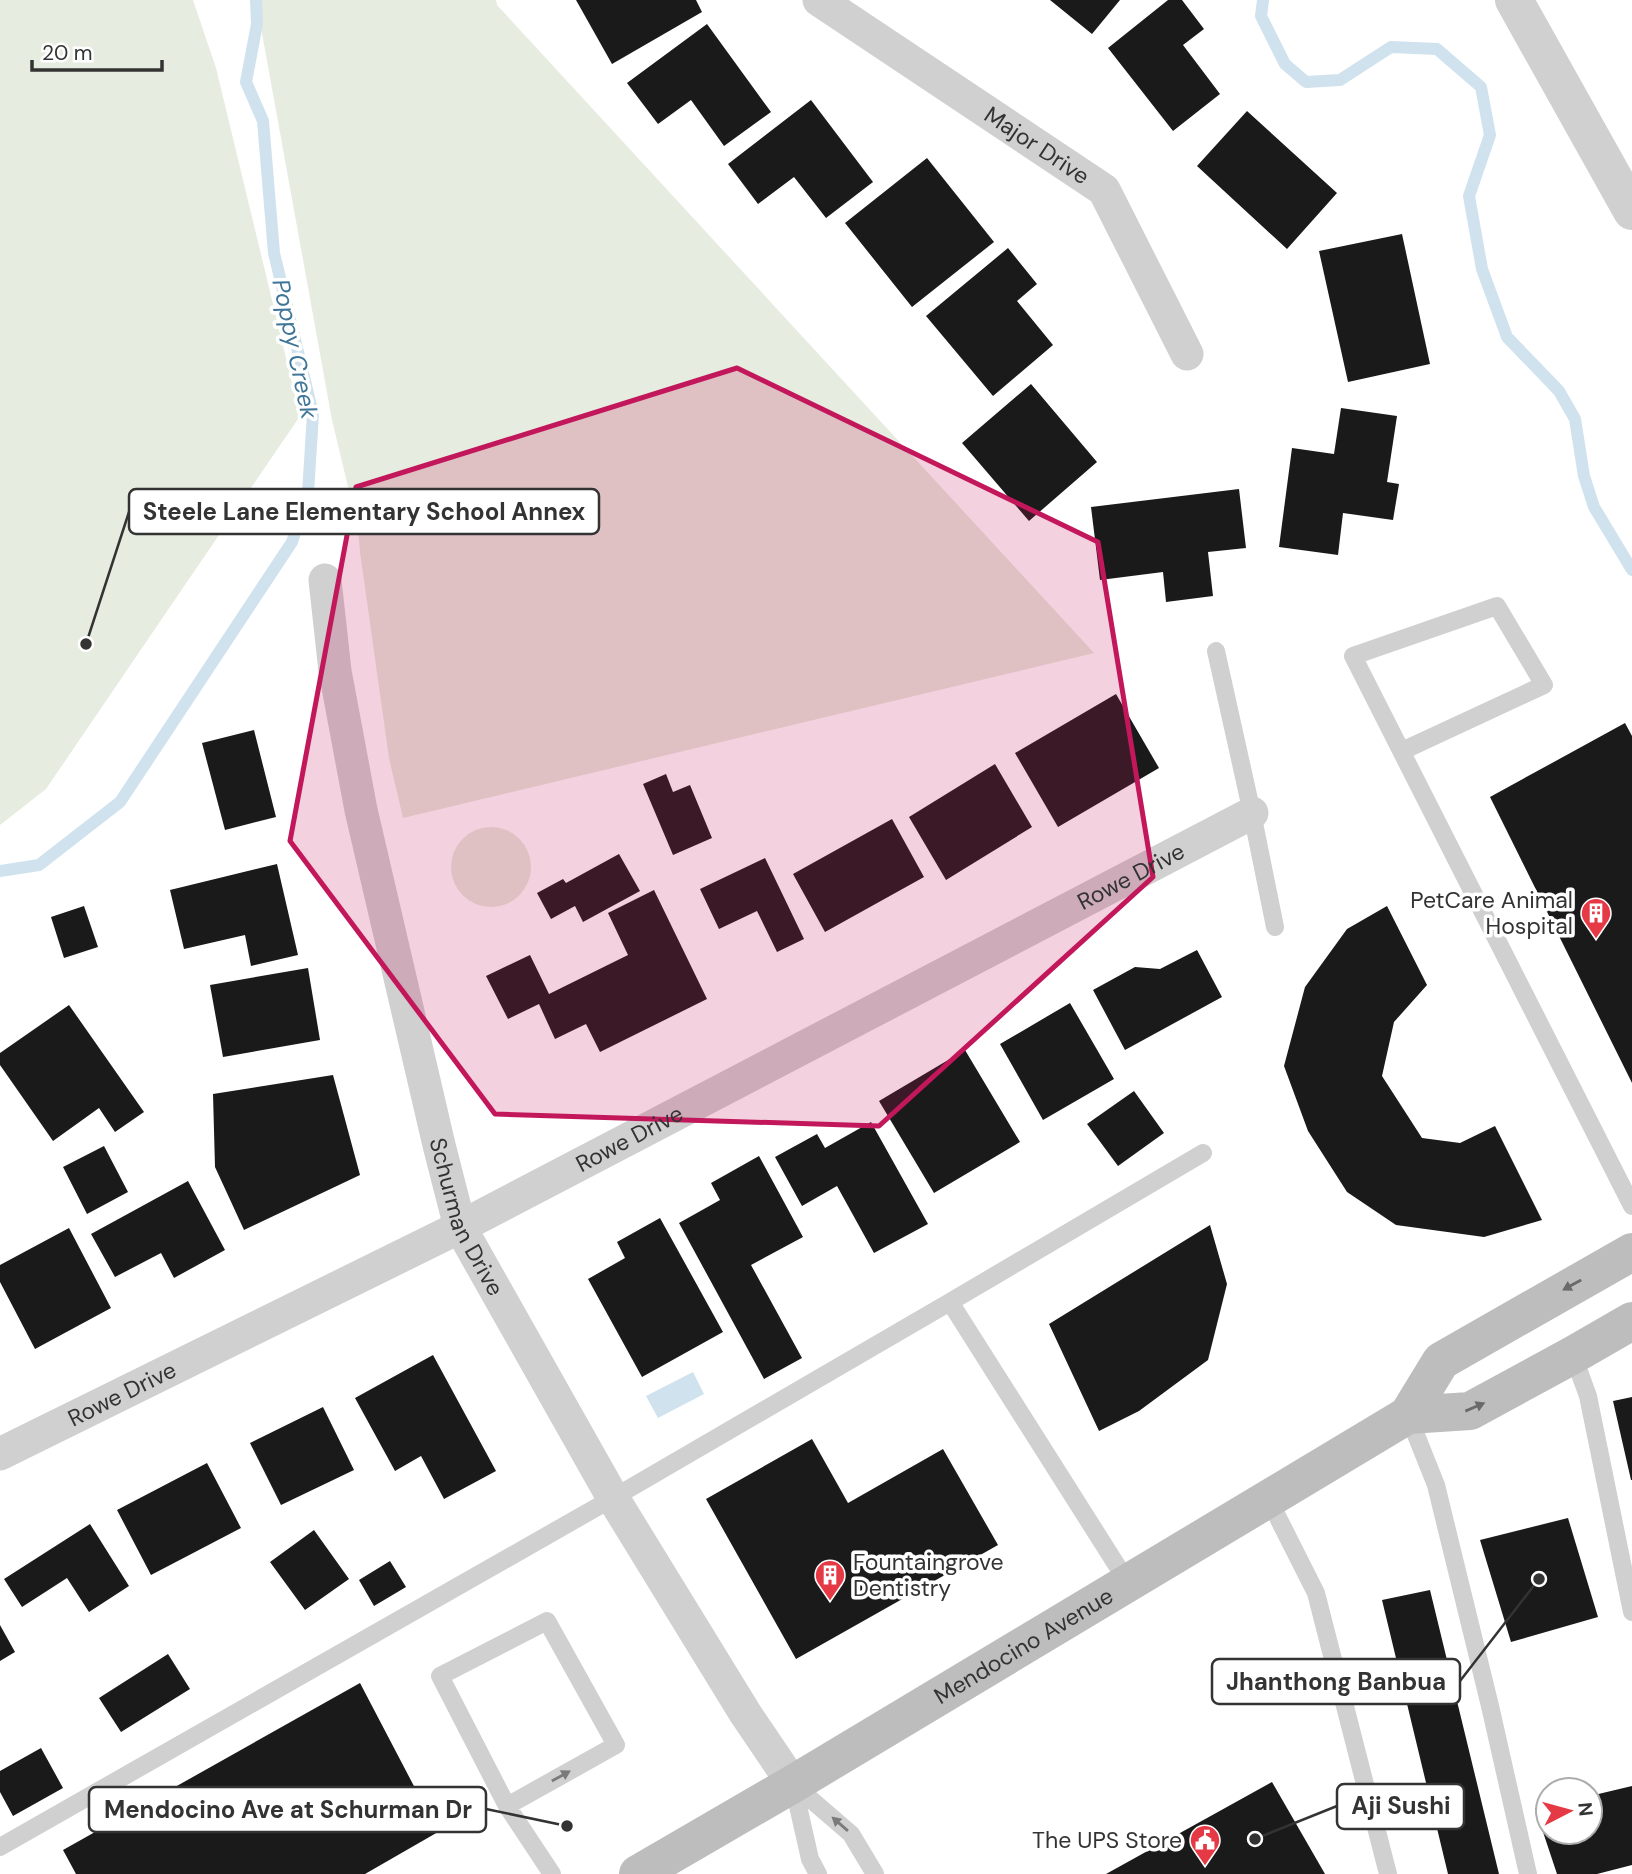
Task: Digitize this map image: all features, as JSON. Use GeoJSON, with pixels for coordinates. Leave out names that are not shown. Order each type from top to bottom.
{"type":"FeatureCollection","features":[{"type":"Feature","properties":{"kind":"main road","name":"Mendocino Avenue"},"geometry":{"type":"LineString","coordinates":[[1408,1415],[1441,1361],[1632,1252]]}},
{"type":"Feature","properties":{"kind":"main road","name":"Mendocino Avenue"},"geometry":{"type":"LineString","coordinates":[[638,1874],[1408,1415],[1470,1411],[1632,1321]]}},
{"type":"Feature","properties":{"kind":"street","name":"Major Drive"},"geometry":{"type":"LineString","coordinates":[[819,0],[1104,190],[1187,354]]}},
{"type":"Feature","properties":{"kind":"street"},"geometry":{"type":"LineString","coordinates":[[1514,0],[1632,211]]}},
{"type":"Feature","properties":{"kind":"street","name":"Schurman Drive"},"geometry":{"type":"LineString","coordinates":[[325,580],[335,671],[361,810],[460,1227],[613,1498],[745,1713],[793,1784]]}},
{"type":"Feature","properties":{"kind":"street","name":"Rowe Drive"},"geometry":{"type":"LineString","coordinates":[[0,1454],[460,1227],[1252,813]]}},
{"type":"Feature","properties":{"kind":"lane"},"geometry":{"type":"LineString","coordinates":[[1402,751],[1544,685],[1497,606],[1353,656],[1632,1206]]}},
{"type":"Feature","properties":{"kind":"lane"},"geometry":{"type":"LineString","coordinates":[[1216,651],[1275,927]]}},
{"type":"Feature","properties":{"kind":"lane"},"geometry":{"type":"LineString","coordinates":[[0,1847],[613,1498],[1203,1153]]}},
{"type":"Feature","properties":{"kind":"lane"},"geometry":{"type":"LineString","coordinates":[[950,1302],[1128,1583]]}},
{"type":"Feature","properties":{"kind":"lane"},"geometry":{"type":"LineString","coordinates":[[1573,1355],[1588,1396],[1632,1612]]}},
{"type":"Feature","properties":{"kind":"lane"},"geometry":{"type":"LineString","coordinates":[[1408,1415],[1436,1485],[1528,1874]]}},
{"type":"Feature","properties":{"kind":"lane"},"geometry":{"type":"LineString","coordinates":[[1268,1499],[1315,1593],[1388,1874]]}},
{"type":"Feature","properties":{"kind":"lane"},"geometry":{"type":"LineString","coordinates":[[507,1806],[616,1745],[547,1621],[440,1675],[507,1806],[552,1874]]}},
{"type":"Feature","properties":{"kind":"lane"},"geometry":{"type":"LineString","coordinates":[[793,1784],[810,1859],[818,1874]]}},
{"type":"Feature","properties":{"kind":"lane"},"geometry":{"type":"LineString","coordinates":[[793,1784],[851,1835],[875,1874]]}},
{"type":"Feature","properties":{"kind":"highlighted area"},"geometry":{"type":"Polygon","coordinates":[[[737,368],[1098,542],[1153,877],[879,1126],[495,1114],[290,841],[356,487],[737,368]]]}},
{"type":"Feature","properties":{"kind":"shaded area"},"geometry":{"type":"Polygon","coordinates":[[[0,0],[193,0],[216,68],[300,416],[46,789],[0,825],[0,0]]]}},
{"type":"Feature","properties":{"kind":"shaded area"},"geometry":{"type":"Polygon","coordinates":[[[256,0],[496,0],[497,5],[1094,653],[403,818],[389,758],[358,528],[332,420],[256,0]]]}},
{"type":"Feature","properties":{"kind":"shaded area"},"geometry":{"type":"Polygon","coordinates":[[[491,827],[506,830],[519,839],[528,852],[531,867],[528,882],[519,895],[506,904],[491,907],[476,904],[463,895],[454,882],[451,867],[454,852],[463,839],[476,830],[491,827]]]}},
{"type":"Feature","properties":{"kind":"water"},"geometry":{"type":"Polygon","coordinates":[[[693,1372],[704,1394],[658,1418],[646,1396],[693,1372]]]}},
{"type":"Feature","properties":{"kind":"building"},"geometry":{"type":"Polygon","coordinates":[[[576,0],[696,0],[702,12],[612,64],[576,0]]]}},
{"type":"Feature","properties":{"kind":"building"},"geometry":{"type":"Polygon","coordinates":[[[1050,0],[1120,0],[1092,34],[1050,0]]]}},
{"type":"Feature","properties":{"kind":"building"},"geometry":{"type":"Polygon","coordinates":[[[1168,0],[1182,0],[1204,29],[1183,45],[1220,94],[1173,131],[1108,48],[1168,0]]]}},
{"type":"Feature","properties":{"kind":"building"},"geometry":{"type":"Polygon","coordinates":[[[707,24],[771,112],[724,146],[691,100],[658,124],[627,83],[707,24]]]}},
{"type":"Feature","properties":{"kind":"building"},"geometry":{"type":"Polygon","coordinates":[[[811,100],[873,182],[826,218],[794,177],[758,204],[728,164],[811,100]]]}},
{"type":"Feature","properties":{"kind":"building"},"geometry":{"type":"Polygon","coordinates":[[[1247,111],[1337,193],[1287,249],[1197,166],[1247,111]]]}},
{"type":"Feature","properties":{"kind":"building"},"geometry":{"type":"Polygon","coordinates":[[[927,158],[994,242],[912,307],[845,223],[927,158]]]}},
{"type":"Feature","properties":{"kind":"building"},"geometry":{"type":"Polygon","coordinates":[[[1402,234],[1430,364],[1348,382],[1319,251],[1402,234]]]}},
{"type":"Feature","properties":{"kind":"building"},"geometry":{"type":"Polygon","coordinates":[[[1008,248],[1037,284],[1017,301],[1053,345],[993,396],[926,316],[1008,248]]]}},
{"type":"Feature","properties":{"kind":"building"},"geometry":{"type":"Polygon","coordinates":[[[1031,384],[1097,462],[1029,521],[962,443],[1031,384]]]}},
{"type":"Feature","properties":{"kind":"building"},"geometry":{"type":"Polygon","coordinates":[[[1341,408],[1397,416],[1387,482],[1399,484],[1393,520],[1343,513],[1338,555],[1279,547],[1292,448],[1334,454],[1341,408]]]}},
{"type":"Feature","properties":{"kind":"building"},"geometry":{"type":"Polygon","coordinates":[[[1239,489],[1246,548],[1208,552],[1213,596],[1166,602],[1163,572],[1100,580],[1091,507],[1239,489]]]}},
{"type":"Feature","properties":{"kind":"building"},"geometry":{"type":"Polygon","coordinates":[[[1116,694],[1159,768],[1058,827],[1015,753],[1116,694]]]}},
{"type":"Feature","properties":{"kind":"building","name":"PetCare Animal Hospital"},"geometry":{"type":"Polygon","coordinates":[[[1625,723],[1632,736],[1632,1083],[1490,797],[1625,723]]]}},
{"type":"Feature","properties":{"kind":"building"},"geometry":{"type":"Polygon","coordinates":[[[254,730],[276,817],[225,830],[202,743],[254,730]]]}},
{"type":"Feature","properties":{"kind":"building"},"geometry":{"type":"Polygon","coordinates":[[[995,764],[1032,827],[946,880],[909,817],[995,764]]]}},
{"type":"Feature","properties":{"kind":"building"},"geometry":{"type":"Polygon","coordinates":[[[666,774],[673,792],[690,785],[712,838],[673,855],[643,784],[666,774]]]}},
{"type":"Feature","properties":{"kind":"building"},"geometry":{"type":"Polygon","coordinates":[[[892,819],[924,877],[825,932],[793,874],[892,819]]]}},
{"type":"Feature","properties":{"kind":"building"},"geometry":{"type":"Polygon","coordinates":[[[619,854],[640,891],[583,922],[575,906],[551,919],[537,893],[563,879],[566,883],[619,854]]]}},
{"type":"Feature","properties":{"kind":"building"},"geometry":{"type":"Polygon","coordinates":[[[765,858],[804,939],[777,952],[757,911],[719,929],[700,889],[765,858]]]}},
{"type":"Feature","properties":{"kind":"building"},"geometry":{"type":"Polygon","coordinates":[[[277,864],[298,955],[251,966],[245,935],[184,949],[170,890],[277,864]]]}},
{"type":"Feature","properties":{"kind":"building"},"geometry":{"type":"Polygon","coordinates":[[[654,890],[707,999],[600,1052],[586,1024],[555,1039],[539,1004],[508,1019],[486,976],[530,955],[549,994],[628,955],[608,913],[654,890]]]}},
{"type":"Feature","properties":{"kind":"building"},"geometry":{"type":"Polygon","coordinates":[[[84,906],[98,947],[64,958],[51,917],[84,906]]]}},
{"type":"Feature","properties":{"kind":"building"},"geometry":{"type":"Polygon","coordinates":[[[1387,906],[1427,985],[1394,1022],[1382,1076],[1422,1138],[1460,1143],[1495,1126],[1542,1220],[1484,1237],[1396,1225],[1347,1192],[1308,1131],[1284,1066],[1305,987],[1347,929],[1387,906]]]}},
{"type":"Feature","properties":{"kind":"building"},"geometry":{"type":"Polygon","coordinates":[[[1197,950],[1222,997],[1125,1050],[1093,990],[1135,967],[1160,969],[1197,950]]]}},
{"type":"Feature","properties":{"kind":"building"},"geometry":{"type":"Polygon","coordinates":[[[308,968],[320,1040],[223,1057],[210,985],[308,968]]]}},
{"type":"Feature","properties":{"kind":"building"},"geometry":{"type":"Polygon","coordinates":[[[1070,1003],[1114,1079],[1043,1120],[1000,1044],[1070,1003]]]}},
{"type":"Feature","properties":{"kind":"building"},"geometry":{"type":"Polygon","coordinates":[[[69,1005],[144,1112],[115,1132],[99,1108],[53,1141],[0,1065],[0,1053],[69,1005]]]}},
{"type":"Feature","properties":{"kind":"building"},"geometry":{"type":"Polygon","coordinates":[[[965,1050],[1020,1142],[934,1193],[879,1101],[965,1050]]]}},
{"type":"Feature","properties":{"kind":"building"},"geometry":{"type":"Polygon","coordinates":[[[333,1075],[360,1175],[244,1230],[215,1167],[213,1094],[333,1075]]]}},
{"type":"Feature","properties":{"kind":"building"},"geometry":{"type":"Polygon","coordinates":[[[1134,1091],[1164,1133],[1118,1166],[1087,1124],[1134,1091]]]}},
{"type":"Feature","properties":{"kind":"building"},"geometry":{"type":"Polygon","coordinates":[[[871,1122],[928,1224],[874,1253],[837,1186],[802,1206],[775,1157],[817,1134],[825,1148],[871,1122]]]}},
{"type":"Feature","properties":{"kind":"building"},"geometry":{"type":"Polygon","coordinates":[[[104,1146],[128,1192],[87,1214],[63,1167],[104,1146]]]}},
{"type":"Feature","properties":{"kind":"building"},"geometry":{"type":"Polygon","coordinates":[[[759,1156],[803,1237],[751,1265],[802,1358],[764,1379],[679,1223],[720,1200],[711,1183],[759,1156]]]}},
{"type":"Feature","properties":{"kind":"building"},"geometry":{"type":"Polygon","coordinates":[[[188,1181],[225,1250],[174,1278],[161,1253],[115,1277],[91,1234],[188,1181]]]}},
{"type":"Feature","properties":{"kind":"building"},"geometry":{"type":"Polygon","coordinates":[[[660,1218],[723,1332],[642,1377],[588,1279],[625,1258],[617,1242],[660,1218]]]}},
{"type":"Feature","properties":{"kind":"building"},"geometry":{"type":"Polygon","coordinates":[[[1210,1225],[1227,1284],[1208,1360],[1139,1411],[1099,1431],[1049,1324],[1210,1225]]]}},
{"type":"Feature","properties":{"kind":"building"},"geometry":{"type":"Polygon","coordinates":[[[69,1228],[111,1308],[35,1349],[0,1282],[0,1265],[69,1228]]]}},
{"type":"Feature","properties":{"kind":"building"},"geometry":{"type":"Polygon","coordinates":[[[433,1355],[496,1471],[444,1499],[421,1456],[395,1471],[355,1398],[433,1355]]]}},
{"type":"Feature","properties":{"kind":"building"},"geometry":{"type":"Polygon","coordinates":[[[1632,1397],[1632,1480],[1631,1480],[1613,1401],[1632,1397]]]}},
{"type":"Feature","properties":{"kind":"building"},"geometry":{"type":"Polygon","coordinates":[[[323,1407],[354,1470],[281,1505],[250,1443],[323,1407]]]}},
{"type":"Feature","properties":{"kind":"building","name":"Fountaingrove Dentistry"},"geometry":{"type":"Polygon","coordinates":[[[812,1439],[848,1503],[943,1449],[998,1545],[796,1659],[706,1499],[812,1439]]]}},
{"type":"Feature","properties":{"kind":"building"},"geometry":{"type":"Polygon","coordinates":[[[207,1463],[241,1528],[151,1575],[117,1510],[207,1463]]]}},
{"type":"Feature","properties":{"kind":"building"},"geometry":{"type":"Polygon","coordinates":[[[1568,1518],[1598,1617],[1511,1642],[1480,1540],[1568,1518]]]}},
{"type":"Feature","properties":{"kind":"building"},"geometry":{"type":"Polygon","coordinates":[[[90,1524],[129,1586],[89,1612],[67,1578],[22,1607],[4,1579],[90,1524]]]}},
{"type":"Feature","properties":{"kind":"building"},"geometry":{"type":"Polygon","coordinates":[[[314,1530],[349,1579],[305,1610],[270,1562],[314,1530]]]}},
{"type":"Feature","properties":{"kind":"building"},"geometry":{"type":"Polygon","coordinates":[[[390,1561],[406,1587],[374,1606],[359,1580],[390,1561]]]}},
{"type":"Feature","properties":{"kind":"building"},"geometry":{"type":"Polygon","coordinates":[[[1430,1590],[1499,1874],[1448,1874],[1382,1600],[1430,1590]]]}},
{"type":"Feature","properties":{"kind":"building"},"geometry":{"type":"Polygon","coordinates":[[[0,1625],[15,1652],[0,1661],[0,1625]]]}},
{"type":"Feature","properties":{"kind":"building"},"geometry":{"type":"Polygon","coordinates":[[[168,1654],[190,1689],[121,1732],[99,1698],[168,1654]]]}},
{"type":"Feature","properties":{"kind":"building"},"geometry":{"type":"Polygon","coordinates":[[[360,1683],[438,1832],[365,1874],[76,1874],[63,1850],[360,1683]]]}},
{"type":"Feature","properties":{"kind":"building"},"geometry":{"type":"Polygon","coordinates":[[[41,1748],[63,1788],[13,1816],[0,1792],[0,1771],[41,1748]]]}},
{"type":"Feature","properties":{"kind":"building"},"geometry":{"type":"Polygon","coordinates":[[[1272,1782],[1325,1874],[1106,1874],[1272,1782]]]}},
{"type":"Feature","properties":{"kind":"building"},"geometry":{"type":"Polygon","coordinates":[[[1632,1786],[1632,1865],[1597,1874],[1557,1874],[1548,1846],[1604,1846],[1604,1793],[1632,1786]]]}},
{"type":"Feature","properties":{"kind":"waterway","name":"Poppy Creek"},"geometry":{"type":"LineString","coordinates":[[0,871],[39,865],[120,802],[292,542],[308,493],[313,414],[274,253],[263,121],[246,82],[257,24],[256,0]]}},
{"type":"Feature","properties":{"kind":"waterway"},"geometry":{"type":"LineString","coordinates":[[1263,0],[1261,16],[1285,64],[1306,82],[1340,80],[1391,47],[1437,49],[1481,87],[1490,135],[1469,196],[1482,269],[1507,337],[1559,391],[1575,419],[1584,476],[1594,507],[1632,570]]}},
{"type":"Feature","properties":{"kind":"place","name":"Steele Lane Elementary School Annex"},"geometry":{"type":"Point","coordinates":[86,644]}},
{"type":"Feature","properties":{"kind":"place","name":"PetCare Animal Hospital"},"geometry":{"type":"Point","coordinates":[1596,940]}},
{"type":"Feature","properties":{"kind":"place","name":"Jhanthong Banbua"},"geometry":{"type":"Point","coordinates":[1539,1579]}},
{"type":"Feature","properties":{"kind":"place","name":"Fountaingrove Dentistry"},"geometry":{"type":"Point","coordinates":[830,1602]}},
{"type":"Feature","properties":{"kind":"place","name":"Mendocino Ave at Schurman Dr"},"geometry":{"type":"Point","coordinates":[567,1826]}},
{"type":"Feature","properties":{"kind":"place","name":"Aji Sushi"},"geometry":{"type":"Point","coordinates":[1255,1839]}},
{"type":"Feature","properties":{"kind":"place","name":"The UPS Store"},"geometry":{"type":"Point","coordinates":[1205,1867]}}]}
